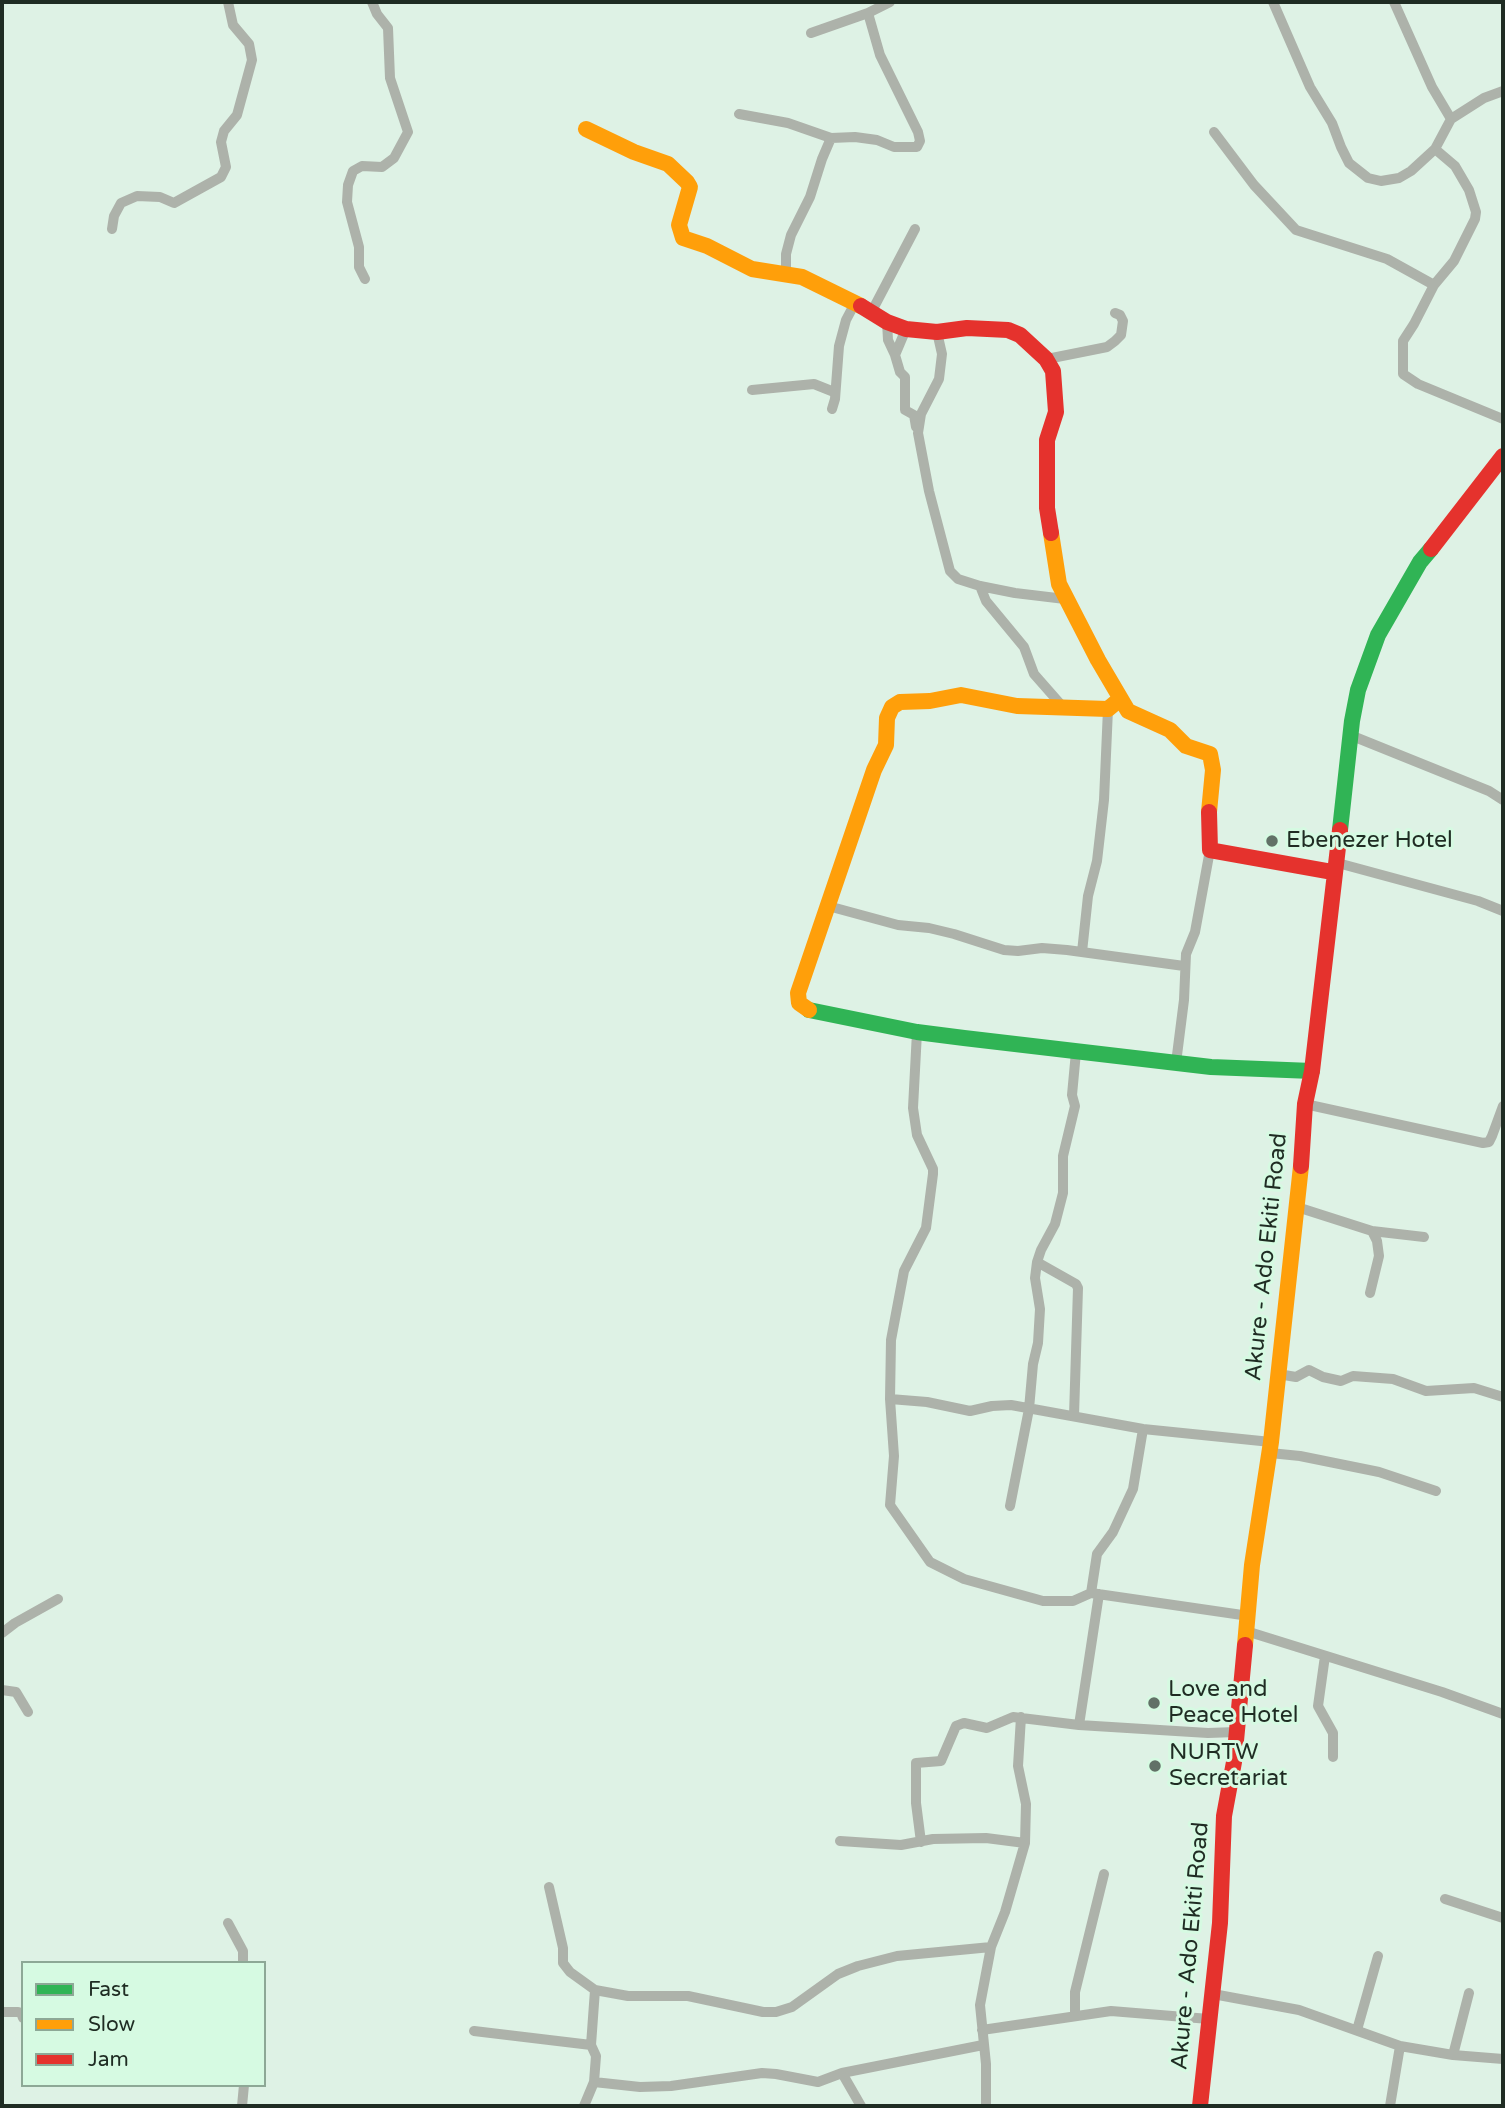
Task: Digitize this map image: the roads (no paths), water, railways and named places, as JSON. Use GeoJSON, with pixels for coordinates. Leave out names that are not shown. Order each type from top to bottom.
{"type":"FeatureCollection","features":[{"type":"Feature","properties":{"kind":"street"},"geometry":{"type":"LineString","coordinates":[[112,229],[114,216],[121,203],[137,195],[159,197],[174,203],[221,177],[226,167],[221,142],[224,131],[237,115],[251,60],[250,44],[233,25],[228,2]]}},
{"type":"Feature","properties":{"kind":"street"},"geometry":{"type":"LineString","coordinates":[[365,279],[359,267],[359,247],[347,202],[348,185],[353,171],[362,166],[382,167],[394,158],[408,132],[390,78],[388,28],[372,2]]}},
{"type":"Feature","properties":{"kind":"street"},"geometry":{"type":"LineString","coordinates":[[811,33],[868,13],[890,2]]}},
{"type":"Feature","properties":{"kind":"street"},"geometry":{"type":"LineString","coordinates":[[1273,2],[1310,87],[1332,123],[1340,147],[1349,163],[1368,178],[1381,181],[1399,178],[1411,171],[1435,149],[1451,119],[1484,98],[1503,91]]}},
{"type":"Feature","properties":{"kind":"street"},"geometry":{"type":"LineString","coordinates":[[1394,2],[1432,88],[1451,119]]}},
{"type":"Feature","properties":{"kind":"street"},"geometry":{"type":"LineString","coordinates":[[739,114],[788,123],[831,138],[855,136],[877,140],[894,147],[917,148],[920,141],[918,132],[880,55],[868,13]]}},
{"type":"Feature","properties":{"kind":"street"},"geometry":{"type":"LineString","coordinates":[[586,129],[634,152],[668,164],[687,182],[690,187],[679,225],[683,238],[708,246],[752,269],[802,277],[872,311],[887,322],[906,329],[937,332],[979,328],[1014,331],[1049,362],[1053,371],[1056,412],[1047,440],[1047,508],[1059,584],[1065,599],[1086,632],[1114,704],[1097,862],[1088,896],[1082,952]]}},
{"type":"Feature","properties":{"kind":"street"},"geometry":{"type":"LineString","coordinates":[[1214,132],[1254,185],[1297,230],[1387,259],[1434,285]]}},
{"type":"Feature","properties":{"kind":"street"},"geometry":{"type":"LineString","coordinates":[[786,273],[786,254],[791,235],[810,197],[831,138]]}},
{"type":"Feature","properties":{"kind":"street"},"geometry":{"type":"LineString","coordinates":[[1435,149],[1455,166],[1469,190],[1476,212],[1454,261],[1434,285],[1403,341],[1403,374],[1418,384],[1503,419]]}},
{"type":"Feature","properties":{"kind":"street"},"geometry":{"type":"LineString","coordinates":[[872,311],[915,229]]}},
{"type":"Feature","properties":{"kind":"street"},"geometry":{"type":"LineString","coordinates":[[832,410],[839,346],[846,320],[855,303]]}},
{"type":"Feature","properties":{"kind":"street"},"geometry":{"type":"LineString","coordinates":[[1049,362],[1052,358],[1107,347],[1115,341],[1123,328],[1120,315],[1115,313]]}},
{"type":"Feature","properties":{"kind":"street"},"geometry":{"type":"LineString","coordinates":[[887,322],[888,340],[900,372],[905,377],[905,410],[914,415],[932,503],[950,571],[958,579],[980,586],[1065,599]]}},
{"type":"Feature","properties":{"kind":"street"},"geometry":{"type":"LineString","coordinates":[[895,355],[906,329]]}},
{"type":"Feature","properties":{"kind":"street"},"geometry":{"type":"LineString","coordinates":[[918,433],[923,407],[939,379],[941,344],[937,332]]}},
{"type":"Feature","properties":{"kind":"street"},"geometry":{"type":"LineString","coordinates":[[752,390],[814,384],[834,392]]}},
{"type":"Feature","properties":{"kind":"street","name":"Akure - Ado Ekiti Road"},"geometry":{"type":"LineString","coordinates":[[1200,2106],[1220,1923],[1224,1816],[1234,1762],[1252,1566],[1270,1448],[1297,1207],[1305,1104],[1312,1071],[1334,867],[1358,690],[1383,626],[1420,562],[1503,456]]}},
{"type":"Feature","properties":{"kind":"street"},"geometry":{"type":"LineString","coordinates":[[980,586],[986,601],[1024,647],[1034,674],[1063,707]]}},
{"type":"Feature","properties":{"kind":"street"},"geometry":{"type":"LineString","coordinates":[[1176,1063],[1185,984],[1184,966],[1195,932],[1210,850],[1209,818],[1213,770],[1210,754],[1186,746],[1170,730],[1114,704],[1017,706],[961,695],[896,705],[887,718],[886,745],[874,770],[801,981],[799,1003],[809,1010],[917,1032],[1076,1052],[1211,1067],[1312,1071]]}},
{"type":"Feature","properties":{"kind":"street"},"geometry":{"type":"LineString","coordinates":[[1350,735],[1503,800]]}},
{"type":"Feature","properties":{"kind":"street"},"geometry":{"type":"LineString","coordinates":[[1210,850],[1372,874],[1478,901],[1503,911]]}},
{"type":"Feature","properties":{"kind":"street"},"geometry":{"type":"LineString","coordinates":[[828,906],[898,925],[954,934],[1004,950],[1042,948],[1184,966]]}},
{"type":"Feature","properties":{"kind":"street"},"geometry":{"type":"LineString","coordinates":[[917,1032],[913,1108],[917,1135],[933,1174],[926,1228],[904,1271],[891,1340],[890,1399],[894,1455],[890,1505],[930,1562],[964,1579],[1043,1601],[1073,1601],[1095,1593],[1247,1623],[1325,1656],[1503,1714]]}},
{"type":"Feature","properties":{"kind":"street"},"geometry":{"type":"LineString","coordinates":[[1010,1506],[1029,1409],[1033,1364],[1038,1343],[1040,1309],[1035,1278],[1037,1262],[1055,1224],[1063,1193],[1063,1156],[1074,1106],[1072,1095],[1076,1052]]}},
{"type":"Feature","properties":{"kind":"street"},"geometry":{"type":"LineString","coordinates":[[1305,1104],[1483,1143],[1489,1142],[1503,1106]]}},
{"type":"Feature","properties":{"kind":"street"},"geometry":{"type":"LineString","coordinates":[[1297,1207],[1373,1231],[1424,1237]]}},
{"type":"Feature","properties":{"kind":"street"},"geometry":{"type":"LineString","coordinates":[[1370,1293],[1379,1256],[1373,1231]]}},
{"type":"Feature","properties":{"kind":"street"},"geometry":{"type":"LineString","coordinates":[[1037,1262],[1076,1284],[1078,1289],[1074,1416]]}},
{"type":"Feature","properties":{"kind":"street"},"geometry":{"type":"LineString","coordinates":[[1278,1374],[1296,1377],[1309,1370],[1341,1381],[1353,1376],[1393,1380],[1426,1391],[1474,1388],[1503,1397]]}},
{"type":"Feature","properties":{"kind":"street"},"geometry":{"type":"LineString","coordinates":[[890,1399],[927,1402],[970,1411],[1001,1404],[1143,1430],[1270,1448],[1379,1472],[1436,1491]]}},
{"type":"Feature","properties":{"kind":"street"},"geometry":{"type":"LineString","coordinates":[[1079,1726],[1097,1554],[1113,1532],[1133,1489],[1143,1430]]}},
{"type":"Feature","properties":{"kind":"street"},"geometry":{"type":"LineString","coordinates":[[2,1633],[58,1599]]}},
{"type":"Feature","properties":{"kind":"street"},"geometry":{"type":"LineString","coordinates":[[1325,1656],[1318,1706],[1333,1733],[1333,1756]]}},
{"type":"Feature","properties":{"kind":"street"},"geometry":{"type":"LineString","coordinates":[[2,1690],[16,1692],[28,1712]]}},
{"type":"Feature","properties":{"kind":"street"},"geometry":{"type":"LineString","coordinates":[[986,2106],[981,1990],[991,1947],[1005,1912],[1025,1843],[1026,1804],[1018,1766],[1021,1717]]}},
{"type":"Feature","properties":{"kind":"street"},"geometry":{"type":"LineString","coordinates":[[920,1842],[916,1763],[941,1761],[952,1731],[960,1724],[987,1728],[1006,1718],[1021,1717],[1079,1726],[1236,1732]]}},
{"type":"Feature","properties":{"kind":"street"},"geometry":{"type":"LineString","coordinates":[[840,1841],[901,1845],[957,1838],[986,1838],[1025,1843]]}},
{"type":"Feature","properties":{"kind":"street"},"geometry":{"type":"LineString","coordinates":[[1074,2016],[1075,1992],[1104,1874]]}},
{"type":"Feature","properties":{"kind":"street"},"geometry":{"type":"LineString","coordinates":[[550,1887],[563,1948],[563,1963],[570,1972],[595,1990],[628,1996],[688,1996],[763,2012],[776,2012],[792,2007],[838,1974],[858,1966],[897,1956],[991,1947]]}},
{"type":"Feature","properties":{"kind":"street"},"geometry":{"type":"LineString","coordinates":[[1445,1899],[1503,1918]]}},
{"type":"Feature","properties":{"kind":"street"},"geometry":{"type":"LineString","coordinates":[[228,1923],[243,1951],[243,1961]]}},
{"type":"Feature","properties":{"kind":"street"},"geometry":{"type":"LineString","coordinates":[[1357,2030],[1378,1956]]}},
{"type":"Feature","properties":{"kind":"street"},"geometry":{"type":"LineString","coordinates":[[584,2106],[593,2082],[596,2056],[591,2045],[595,1990]]}},
{"type":"Feature","properties":{"kind":"street"},"geometry":{"type":"LineString","coordinates":[[1453,2056],[1469,1993]]}},
{"type":"Feature","properties":{"kind":"street"},"geometry":{"type":"LineString","coordinates":[[1213,1994],[1299,2010],[1401,2046],[1453,2056],[1503,2059]]}},
{"type":"Feature","properties":{"kind":"street"},"geometry":{"type":"LineString","coordinates":[[982,2030],[1111,2011],[1209,2019]]}},
{"type":"Feature","properties":{"kind":"street"},"geometry":{"type":"LineString","coordinates":[[2,2012],[21,2013]]}},
{"type":"Feature","properties":{"kind":"street"},"geometry":{"type":"LineString","coordinates":[[474,2031],[591,2045]]}},
{"type":"Feature","properties":{"kind":"street"},"geometry":{"type":"LineString","coordinates":[[593,2082],[640,2087],[671,2086],[762,2073],[818,2082],[842,2073],[983,2045]]}},
{"type":"Feature","properties":{"kind":"street"},"geometry":{"type":"LineString","coordinates":[[1390,2106],[1401,2046]]}},
{"type":"Feature","properties":{"kind":"street"},"geometry":{"type":"LineString","coordinates":[[842,2073],[862,2106]]}},
{"type":"Feature","properties":{"kind":"street"},"geometry":{"type":"LineString","coordinates":[[242,2106],[244,2087]]}},
{"type":"Feature","properties":{"kind":"place","name":"Ebenezer Hotel"},"geometry":{"type":"Point","coordinates":[1272,841]}},
{"type":"Feature","properties":{"kind":"place","name":"Love and Peace Hotel"},"geometry":{"type":"Point","coordinates":[1154,1703]}},
{"type":"Feature","properties":{"kind":"place","name":"NURTW Secretariat"},"geometry":{"type":"Point","coordinates":[1155,1766]}}]}
